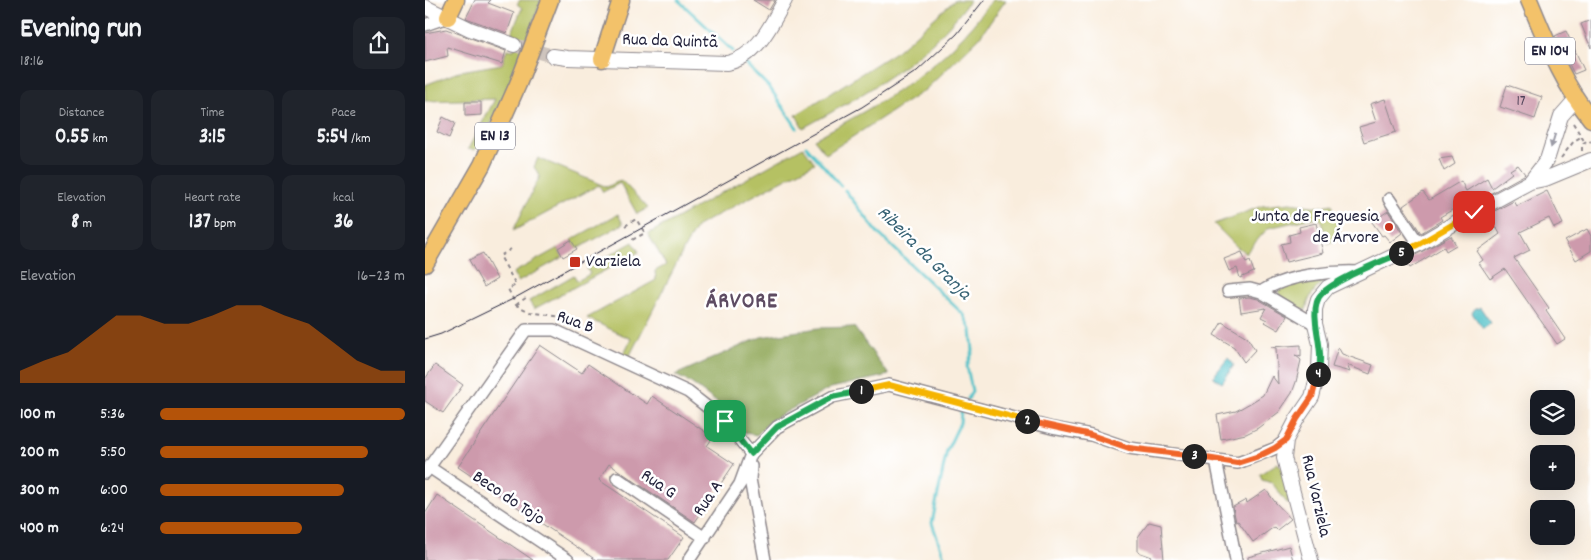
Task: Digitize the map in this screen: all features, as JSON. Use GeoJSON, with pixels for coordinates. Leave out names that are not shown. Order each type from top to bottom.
{"type":"FeatureCollection","features":[{"type":"Feature","properties":{"kind":"main road"},"geometry":{"type":"LineString","coordinates":[[448,17],[456,0]]}},
{"type":"Feature","properties":{"kind":"main road","name":"EN 13"},"geometry":{"type":"LineString","coordinates":[[425,264],[482,165],[519,84],[550,0]]}},
{"type":"Feature","properties":{"kind":"main road"},"geometry":{"type":"LineString","coordinates":[[602,59],[621,0]]}},
{"type":"Feature","properties":{"kind":"main road","name":"EN 104"},"geometry":{"type":"LineString","coordinates":[[1529,0],[1554,61],[1575,99],[1591,119]]}},
{"type":"Feature","properties":{"kind":"street","name":"Rua da Quintã"},"geometry":{"type":"LineString","coordinates":[[553,56],[727,63],[737,61],[751,51],[768,29],[785,0]]}},
{"type":"Feature","properties":{"kind":"street"},"geometry":{"type":"LineString","coordinates":[[425,7],[470,29],[514,45]]}},
{"type":"Feature","properties":{"kind":"street"},"geometry":{"type":"LineString","coordinates":[[425,25],[448,17]]}},
{"type":"Feature","properties":{"kind":"street"},"geometry":{"type":"LineString","coordinates":[[1531,182],[1547,160],[1561,116],[1575,99]]}},
{"type":"Feature","properties":{"kind":"street"},"geometry":{"type":"LineString","coordinates":[[765,560],[750,479],[751,454],[777,427],[832,397],[889,385],[1052,428],[1091,435],[1129,448],[1237,463],[1259,456],[1286,440],[1312,397],[1319,370],[1320,344],[1315,324],[1315,309],[1318,299],[1328,287],[1419,244],[1531,182],[1545,179],[1591,160]]}},
{"type":"Feature","properties":{"kind":"street"},"geometry":{"type":"LineString","coordinates":[[1389,199],[1419,244]]}},
{"type":"Feature","properties":{"kind":"street"},"geometry":{"type":"LineString","coordinates":[[1261,292],[1281,283],[1319,274],[1339,271],[1361,272]]}},
{"type":"Feature","properties":{"kind":"street"},"geometry":{"type":"LineString","coordinates":[[1228,292],[1250,289],[1261,292],[1315,324]]}},
{"type":"Feature","properties":{"kind":"street","name":"Rua B"},"geometry":{"type":"LineString","coordinates":[[427,470],[526,330],[554,330],[688,392],[725,421],[751,454]]}},
{"type":"Feature","properties":{"kind":"street","name":"Rua Varziela"},"geometry":{"type":"LineString","coordinates":[[1286,440],[1284,458],[1311,560]]}},
{"type":"Feature","properties":{"kind":"street","name":"Rua A"},"geometry":{"type":"LineString","coordinates":[[689,560],[740,484],[751,454]]}},
{"type":"Feature","properties":{"kind":"street"},"geometry":{"type":"LineString","coordinates":[[1216,460],[1236,560]]}},
{"type":"Feature","properties":{"kind":"street","name":"Beco do Tojo"},"geometry":{"type":"LineString","coordinates":[[427,470],[568,560]]}},
{"type":"Feature","properties":{"kind":"street","name":"Rua G"},"geometry":{"type":"LineString","coordinates":[[617,478],[705,538]]}},
{"type":"Feature","properties":{"kind":"path"},"geometry":{"type":"LineString","coordinates":[[1573,123],[1585,144],[1588,140],[1591,142]]}},
{"type":"Feature","properties":{"kind":"path"},"geometry":{"type":"LineString","coordinates":[[1559,162],[1574,141],[1581,137]]}},
{"type":"Feature","properties":{"kind":"path"},"geometry":{"type":"LineString","coordinates":[[625,226],[636,219],[645,233],[632,240]]}},
{"type":"Feature","properties":{"kind":"path"},"geometry":{"type":"LineString","coordinates":[[511,249],[500,256],[518,284],[508,289],[516,305],[530,312],[561,317]]}},
{"type":"Feature","properties":{"kind":"path"},"geometry":{"type":"LineString","coordinates":[[516,305],[527,297]]}},
{"type":"Feature","properties":{"kind":"green space"},"geometry":{"type":"Polygon","coordinates":[[[520,0],[541,0],[513,74],[480,146],[474,150],[468,149],[495,99],[425,101],[425,85],[461,71],[502,64],[507,49],[514,50],[517,37],[511,35],[522,8],[517,4],[520,0]]]}},
{"type":"Feature","properties":{"kind":"green space"},"geometry":{"type":"Polygon","coordinates":[[[955,0],[970,0],[935,40],[915,57],[872,88],[803,128],[796,115],[897,51],[955,0]]]}},
{"type":"Feature","properties":{"kind":"green space"},"geometry":{"type":"Polygon","coordinates":[[[992,0],[1006,0],[979,38],[925,90],[826,154],[814,139],[889,96],[934,64],[974,24],[992,0]]]}},
{"type":"Feature","properties":{"kind":"green space"},"geometry":{"type":"Polygon","coordinates":[[[803,147],[815,163],[697,226],[628,359],[622,357],[631,339],[587,318],[656,280],[655,271],[666,265],[648,234],[803,147]]]}},
{"type":"Feature","properties":{"kind":"green space"},"geometry":{"type":"Polygon","coordinates":[[[538,158],[607,187],[621,180],[648,208],[637,214],[620,183],[603,192],[599,185],[513,231],[540,176],[534,167],[538,158]]]}},
{"type":"Feature","properties":{"kind":"green space"},"geometry":{"type":"Polygon","coordinates":[[[1290,203],[1319,207],[1332,204],[1341,236],[1328,244],[1322,221],[1317,217],[1268,228],[1246,253],[1237,247],[1214,224],[1262,206],[1290,203]]]}},
{"type":"Feature","properties":{"kind":"green space"},"geometry":{"type":"Polygon","coordinates":[[[618,214],[623,224],[577,249],[571,240],[618,214]]]}},
{"type":"Feature","properties":{"kind":"green space"},"geometry":{"type":"Polygon","coordinates":[[[633,242],[639,252],[534,309],[529,301],[574,275],[577,281],[590,274],[587,268],[633,242]]]}},
{"type":"Feature","properties":{"kind":"green space"},"geometry":{"type":"Polygon","coordinates":[[[558,248],[563,257],[518,282],[513,273],[558,248]]]}},
{"type":"Feature","properties":{"kind":"green space"},"geometry":{"type":"Polygon","coordinates":[[[1325,277],[1326,280],[1311,296],[1306,310],[1300,309],[1279,295],[1278,291],[1298,283],[1325,277]]]}},
{"type":"Feature","properties":{"kind":"green space"},"geometry":{"type":"Polygon","coordinates":[[[854,327],[889,375],[831,388],[771,420],[757,435],[745,433],[731,413],[691,383],[675,375],[761,337],[818,328],[854,327]]]}},
{"type":"Feature","properties":{"kind":"green space"},"geometry":{"type":"Polygon","coordinates":[[[1278,463],[1292,500],[1287,503],[1272,483],[1262,480],[1260,474],[1278,463]]]}},
{"type":"Feature","properties":{"kind":"water"},"geometry":{"type":"Polygon","coordinates":[[[1476,307],[1477,309],[1480,307],[1491,323],[1483,329],[1472,313],[1476,307]]]}},
{"type":"Feature","properties":{"kind":"water"},"geometry":{"type":"Polygon","coordinates":[[[1228,358],[1234,365],[1222,383],[1213,377],[1228,358]]]}},
{"type":"Feature","properties":{"kind":"building"},"geometry":{"type":"Polygon","coordinates":[[[475,0],[491,0],[488,3],[514,13],[507,33],[466,18],[475,0]]]}},
{"type":"Feature","properties":{"kind":"building"},"geometry":{"type":"Polygon","coordinates":[[[753,0],[775,0],[769,10],[753,0]]]}},
{"type":"Feature","properties":{"kind":"building"},"geometry":{"type":"Polygon","coordinates":[[[1591,20],[1591,48],[1581,24],[1591,20]]]}},
{"type":"Feature","properties":{"kind":"building"},"geometry":{"type":"Polygon","coordinates":[[[446,29],[506,51],[502,64],[447,47],[448,56],[425,62],[425,33],[446,29]]]}},
{"type":"Feature","properties":{"kind":"building"},"geometry":{"type":"Polygon","coordinates":[[[1566,31],[1584,70],[1574,74],[1555,36],[1566,31]]]}},
{"type":"Feature","properties":{"kind":"building"},"geometry":{"type":"Polygon","coordinates":[[[1507,85],[1542,97],[1535,119],[1500,107],[1507,85]]]}},
{"type":"Feature","properties":{"kind":"building"},"geometry":{"type":"Polygon","coordinates":[[[1385,99],[1396,132],[1364,142],[1359,127],[1376,122],[1370,104],[1385,99]]]}},
{"type":"Feature","properties":{"kind":"building"},"geometry":{"type":"Polygon","coordinates":[[[465,102],[481,102],[481,115],[465,116],[465,102]]]}},
{"type":"Feature","properties":{"kind":"building"},"geometry":{"type":"Polygon","coordinates":[[[443,117],[455,123],[449,138],[437,132],[443,117]]]}},
{"type":"Feature","properties":{"kind":"building"},"geometry":{"type":"Polygon","coordinates":[[[1452,157],[1455,164],[1444,171],[1439,159],[1452,157]]]}},
{"type":"Feature","properties":{"kind":"building"},"geometry":{"type":"Polygon","coordinates":[[[1518,165],[1524,175],[1466,207],[1464,203],[1440,217],[1442,220],[1421,233],[1403,206],[1423,192],[1429,200],[1461,181],[1466,191],[1487,178],[1492,188],[1512,173],[1510,170],[1518,165]]]}},
{"type":"Feature","properties":{"kind":"building"},"geometry":{"type":"Polygon","coordinates":[[[1547,191],[1563,224],[1554,228],[1549,218],[1520,232],[1530,250],[1514,258],[1549,308],[1546,311],[1565,339],[1557,344],[1505,269],[1490,279],[1479,263],[1483,260],[1477,251],[1500,234],[1492,219],[1484,223],[1481,218],[1514,201],[1517,206],[1547,191]]]}},
{"type":"Feature","properties":{"kind":"building","name":"Junta de Freguesia de Árvore"},"geometry":{"type":"Polygon","coordinates":[[[1388,211],[1402,233],[1390,242],[1384,235],[1382,236],[1372,222],[1388,211]]]}},
{"type":"Feature","properties":{"kind":"building"},"geometry":{"type":"Polygon","coordinates":[[[1316,223],[1323,253],[1286,262],[1281,244],[1290,242],[1289,235],[1300,232],[1299,227],[1316,223]]]}},
{"type":"Feature","properties":{"kind":"building"},"geometry":{"type":"Polygon","coordinates":[[[1587,229],[1591,236],[1591,251],[1576,260],[1565,241],[1587,229]]]}},
{"type":"Feature","properties":{"kind":"building"},"geometry":{"type":"Polygon","coordinates":[[[1451,236],[1456,245],[1446,251],[1444,247],[1410,268],[1407,266],[1404,261],[1451,236]]]}},
{"type":"Feature","properties":{"kind":"building"},"geometry":{"type":"Polygon","coordinates":[[[571,240],[577,249],[563,257],[558,248],[571,240]]]}},
{"type":"Feature","properties":{"kind":"building"},"geometry":{"type":"Polygon","coordinates":[[[1242,252],[1246,263],[1250,261],[1254,272],[1240,278],[1237,268],[1229,271],[1224,259],[1242,252]]]}},
{"type":"Feature","properties":{"kind":"building"},"geometry":{"type":"Polygon","coordinates":[[[483,253],[497,279],[484,287],[469,260],[483,253]]]}},
{"type":"Feature","properties":{"kind":"building"},"geometry":{"type":"Polygon","coordinates":[[[1249,297],[1258,299],[1287,316],[1279,330],[1265,322],[1267,320],[1261,317],[1266,308],[1241,312],[1239,298],[1249,297]]]}},
{"type":"Feature","properties":{"kind":"building"},"geometry":{"type":"Polygon","coordinates":[[[1222,322],[1247,337],[1255,350],[1244,362],[1234,347],[1214,335],[1222,322]]]}},
{"type":"Feature","properties":{"kind":"building"},"geometry":{"type":"Polygon","coordinates":[[[540,345],[582,373],[588,364],[647,404],[652,396],[713,437],[707,446],[734,464],[695,522],[609,464],[599,480],[684,537],[668,560],[596,560],[458,467],[540,345]]]}},
{"type":"Feature","properties":{"kind":"building"},"geometry":{"type":"Polygon","coordinates":[[[1301,345],[1301,357],[1295,355],[1301,360],[1296,382],[1292,393],[1279,412],[1258,428],[1246,434],[1221,439],[1217,415],[1236,411],[1263,395],[1272,376],[1278,384],[1276,348],[1271,347],[1301,345]]]}},
{"type":"Feature","properties":{"kind":"building"},"geometry":{"type":"Polygon","coordinates":[[[1338,347],[1342,354],[1373,365],[1370,374],[1347,365],[1350,372],[1332,367],[1338,347]]]}},
{"type":"Feature","properties":{"kind":"building"},"geometry":{"type":"Polygon","coordinates":[[[435,365],[463,385],[443,413],[425,401],[425,379],[435,365]]]}},
{"type":"Feature","properties":{"kind":"building"},"geometry":{"type":"Polygon","coordinates":[[[1266,490],[1291,519],[1277,530],[1274,527],[1253,542],[1238,521],[1236,522],[1233,507],[1246,500],[1247,503],[1266,490]]]}},
{"type":"Feature","properties":{"kind":"building"},"geometry":{"type":"Polygon","coordinates":[[[437,495],[533,560],[425,560],[425,514],[437,495]]]}},
{"type":"Feature","properties":{"kind":"building"},"geometry":{"type":"Polygon","coordinates":[[[1149,522],[1161,525],[1164,560],[1151,560],[1152,557],[1138,552],[1138,537],[1149,522]]]}},
{"type":"Feature","properties":{"kind":"building"},"geometry":{"type":"Polygon","coordinates":[[[1289,546],[1293,560],[1248,560],[1248,557],[1289,546]]]}},
{"type":"Feature","properties":{"kind":"waterway","name":"Ribeira da Granja"},"geometry":{"type":"LineString","coordinates":[[678,0],[733,51]]}},
{"type":"Feature","properties":{"kind":"waterway","name":"Ribeira da Granja"},"geometry":{"type":"LineString","coordinates":[[745,63],[770,88],[797,128]]}},
{"type":"Feature","properties":{"kind":"waterway","name":"Ribeira da Granja"},"geometry":{"type":"LineString","coordinates":[[806,146],[841,186]]}},
{"type":"Feature","properties":{"kind":"waterway","name":"Ribeira da Granja"},"geometry":{"type":"LineString","coordinates":[[845,190],[878,233],[964,315],[971,330],[973,351],[967,366],[972,391],[968,399]]}},
{"type":"Feature","properties":{"kind":"waterway","name":"Ribeira da Granja"},"geometry":{"type":"LineString","coordinates":[[945,560],[932,523],[947,450],[960,423],[961,411]]}},
{"type":"Feature","properties":{"kind":"tunnel"},"geometry":{"type":"LineString","coordinates":[[514,45],[553,56]]}},
{"type":"Feature","properties":{"kind":"tram line"},"geometry":{"type":"LineString","coordinates":[[425,339],[441,334],[513,299],[862,107],[917,71],[957,34],[984,0]]}},
{"type":"Feature","properties":{"kind":"place","name":"Junta de Freguesia de Árvore"},"geometry":{"type":"Point","coordinates":[1389,227]}},
{"type":"Feature","properties":{"kind":"place","name":"Varziela"},"geometry":{"type":"Point","coordinates":[575,262]}},
{"type":"Feature","properties":{"kind":"district","name":"ÁRVORE"},"geometry":{"type":"Point","coordinates":[742,302]}},
{"type":"Feature","properties":{"kind":"route"},"geometry":{"type":"LineString","coordinates":[[725,421],[751,454],[777,427],[832,397],[889,385],[1052,428],[1091,435],[1129,448],[1237,463],[1259,456],[1286,440],[1312,397],[1319,370],[1320,344],[1315,324],[1315,309],[1318,299],[1328,287],[1419,244],[1474,212]]}}]}
